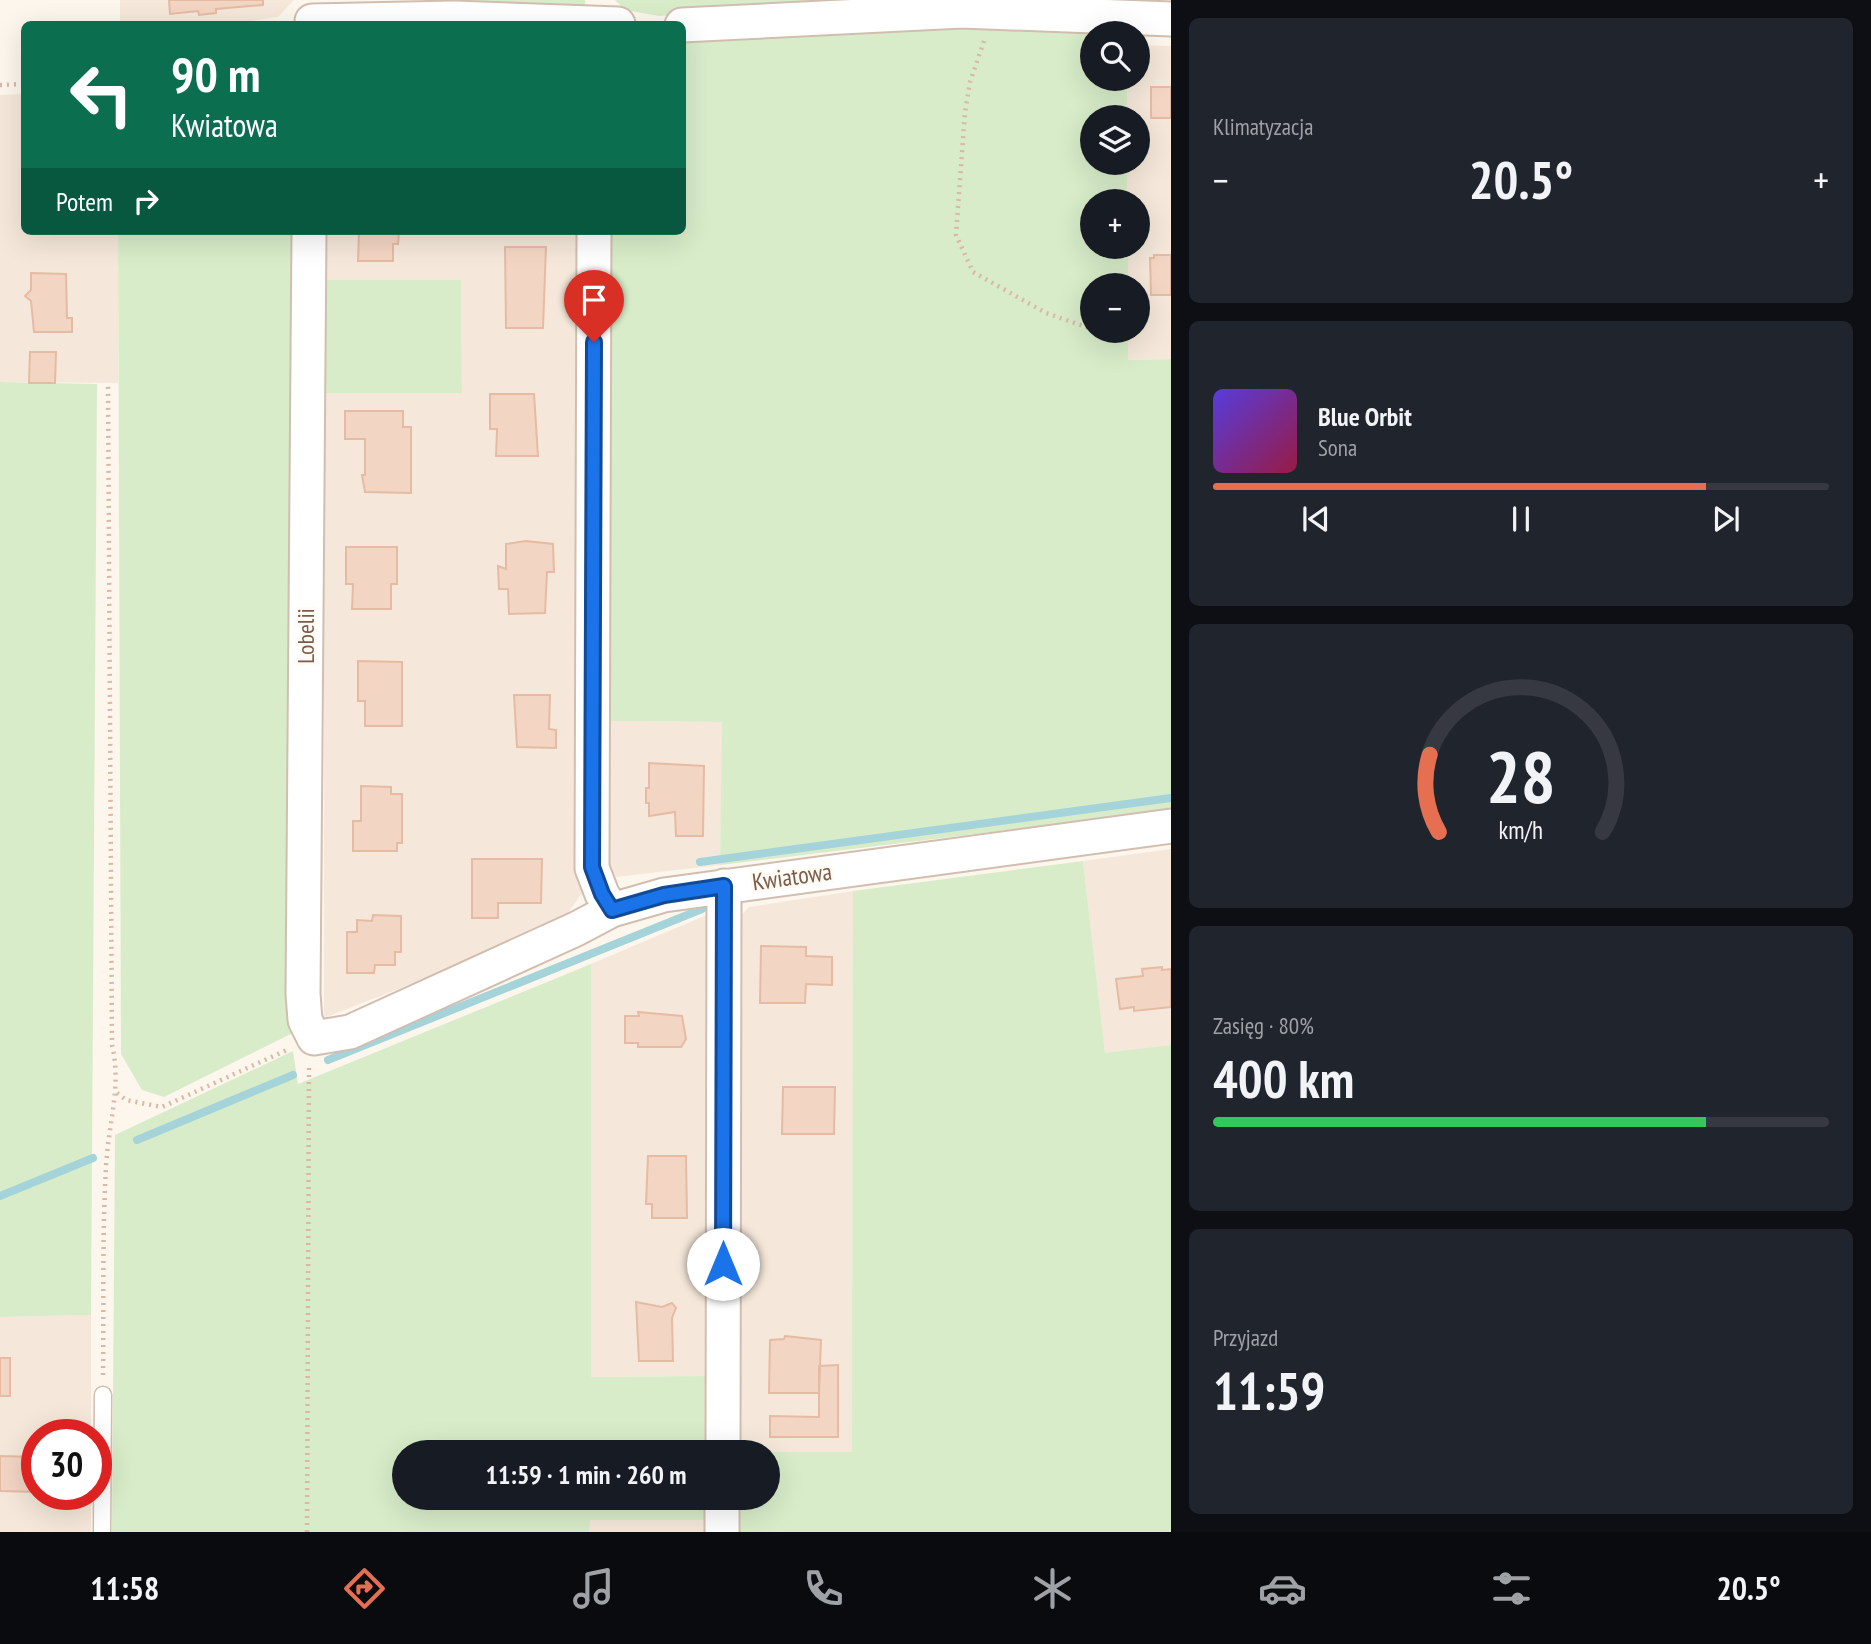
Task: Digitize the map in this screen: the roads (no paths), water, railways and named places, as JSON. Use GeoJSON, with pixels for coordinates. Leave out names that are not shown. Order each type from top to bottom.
{"type":"FeatureCollection","features":[{"type":"Feature","properties":{"kind":"street"},"geometry":{"type":"LineString","coordinates":[[686,25],[897,13],[999,12],[1171,19]]}},
{"type":"Feature","properties":{"kind":"street"},"geometry":{"type":"LineString","coordinates":[[309,18],[599,18]]}},
{"type":"Feature","properties":{"kind":"street","name":"Lobelii"},"geometry":{"type":"LineString","coordinates":[[309,235],[303,994],[304,1020],[314,1038]]}},
{"type":"Feature","properties":{"kind":"street"},"geometry":{"type":"LineString","coordinates":[[594,235],[592,867],[602,894],[612,910]]}},
{"type":"Feature","properties":{"kind":"street","name":"Kwiatowa"},"geometry":{"type":"LineString","coordinates":[[314,1038],[350,1032],[612,910],[664,895],[1171,826]]}},
{"type":"Feature","properties":{"kind":"street"},"geometry":{"type":"LineString","coordinates":[[723,1440],[724,886]]}},
{"type":"Feature","properties":{"kind":"street"},"geometry":{"type":"LineString","coordinates":[[722,1510],[722,1532]]}},
{"type":"Feature","properties":{"kind":"lane"},"geometry":{"type":"LineString","coordinates":[[102,1532],[103,1395]]}},
{"type":"Feature","properties":{"kind":"waterway"},"geometry":{"type":"LineString","coordinates":[[700,862],[1171,798]]}},
{"type":"Feature","properties":{"kind":"waterway"},"geometry":{"type":"LineString","coordinates":[[328,1060],[702,909]]}},
{"type":"Feature","properties":{"kind":"waterway"},"geometry":{"type":"LineString","coordinates":[[137,1140],[293,1075]]}},
{"type":"Feature","properties":{"kind":"waterway"},"geometry":{"type":"LineString","coordinates":[[0,1196],[93,1158]]}}]}
